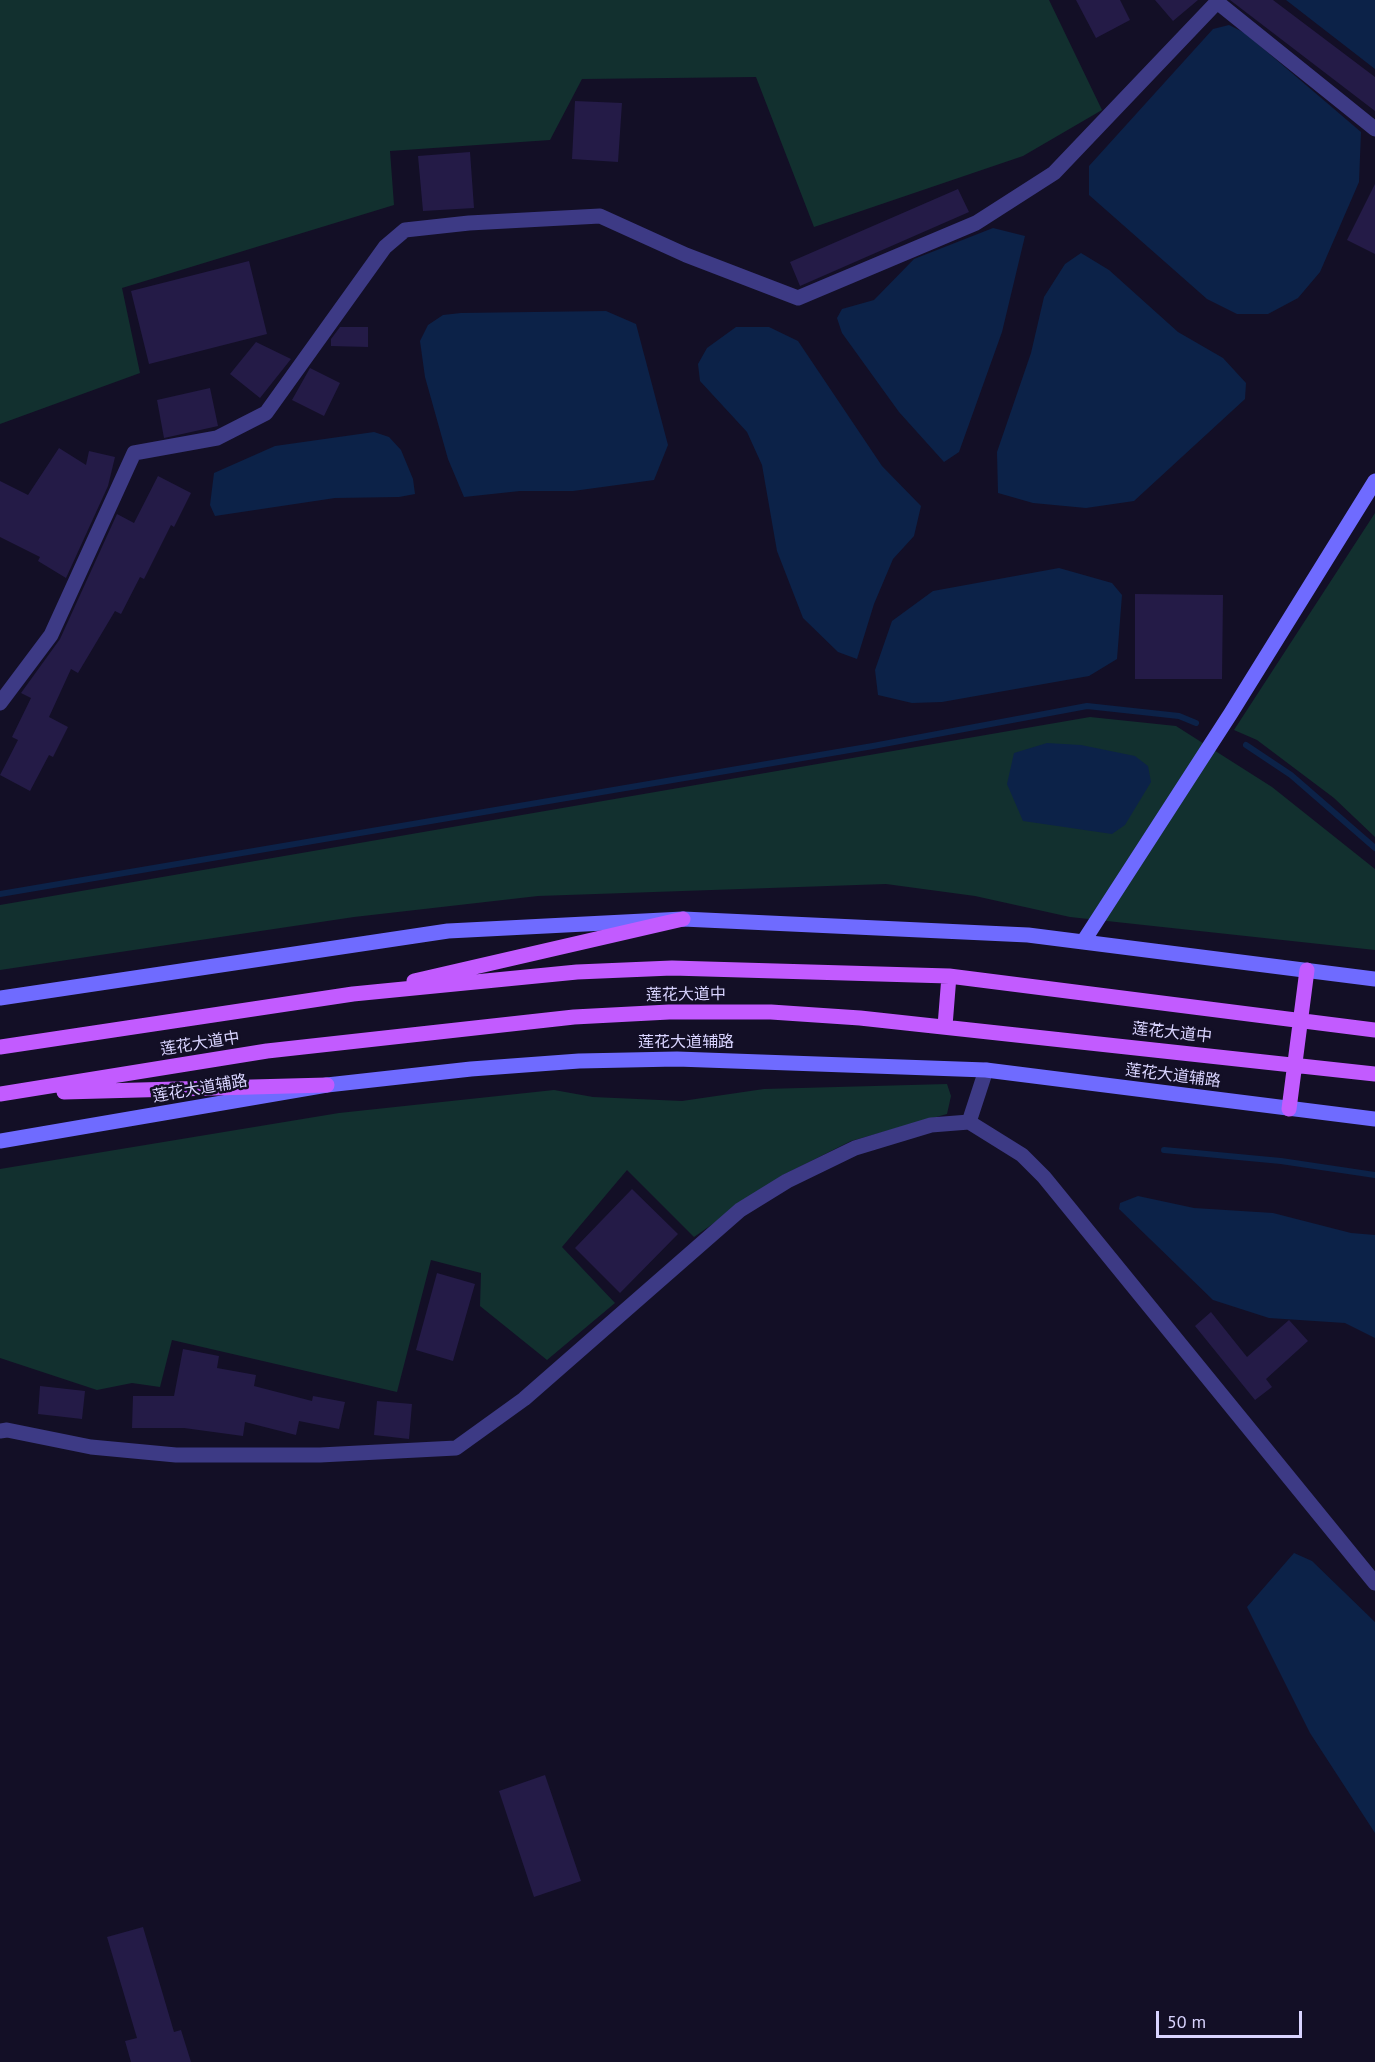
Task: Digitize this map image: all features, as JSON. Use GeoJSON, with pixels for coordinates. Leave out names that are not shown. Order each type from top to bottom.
{"type":"FeatureCollection","features":[{"type":"Feature","properties":{"kind":"main road"},"geometry":{"type":"LineString","coordinates":[[353,994],[683,919]]}},
{"type":"Feature","properties":{"kind":"main road","name":"莲花大道中"},"geometry":{"type":"LineString","coordinates":[[0,1047],[353,994],[578,972],[672,968],[949,976],[1375,1030]]}},
{"type":"Feature","properties":{"kind":"main road"},"geometry":{"type":"LineString","coordinates":[[1289,1109],[1306,970]]}},
{"type":"Feature","properties":{"kind":"main road"},"geometry":{"type":"LineString","coordinates":[[945,1026],[949,976]]}},
{"type":"Feature","properties":{"kind":"main road","name":"莲花大道中"},"geometry":{"type":"LineString","coordinates":[[3,1094],[267,1051],[574,1017],[669,1012],[771,1012],[945,1026],[1375,1074]]}},
{"type":"Feature","properties":{"kind":"main road"},"geometry":{"type":"LineString","coordinates":[[3,1094],[327,1085]]}},
{"type":"Feature","properties":{"kind":"street"},"geometry":{"type":"LineString","coordinates":[[0,704],[51,635],[134,453],[217,438],[266,413],[385,247],[405,230],[469,223],[600,216],[686,255],[798,298],[976,223],[1054,173],[1217,2],[1375,129]]}},
{"type":"Feature","properties":{"kind":"street"},"geometry":{"type":"LineString","coordinates":[[1083,942],[1231,713],[1375,481]]}},
{"type":"Feature","properties":{"kind":"street"},"geometry":{"type":"LineString","coordinates":[[0,998],[448,932],[683,919],[1028,935],[1375,979]]}},
{"type":"Feature","properties":{"kind":"street","name":"莲花大道辅路"},"geometry":{"type":"LineString","coordinates":[[0,1141],[327,1085],[471,1069],[601,1060],[755,1060],[986,1070],[1375,1119]]}},
{"type":"Feature","properties":{"kind":"street"},"geometry":{"type":"LineString","coordinates":[[969,1122],[986,1070]]}},
{"type":"Feature","properties":{"kind":"street"},"geometry":{"type":"LineString","coordinates":[[0,1431],[7,1430],[91,1447],[176,1455],[320,1455],[456,1448],[524,1399],[740,1210],[787,1181],[855,1148],[931,1125],[969,1122],[1022,1155],[1044,1177],[1375,1583]]}},
{"type":"Feature","properties":{"kind":"green space"},"geometry":{"type":"Polygon","coordinates":[[[0,0],[1049,0],[1102,110],[1023,156],[814,227],[756,77],[582,79],[550,140],[390,151],[394,205],[122,288],[140,373],[0,424],[0,0]]]}},
{"type":"Feature","properties":{"kind":"green space"},"geometry":{"type":"Polygon","coordinates":[[[1375,513],[1375,837],[1334,798],[1257,740],[1234,730],[1375,513]]]}},
{"type":"Feature","properties":{"kind":"green space"},"geometry":{"type":"Polygon","coordinates":[[[1090,717],[1176,726],[1272,787],[1375,869],[1375,950],[1070,917],[975,896],[886,884],[538,896],[354,917],[0,970],[0,905],[1090,717]]]}},
{"type":"Feature","properties":{"kind":"green space"},"geometry":{"type":"Polygon","coordinates":[[[947,1084],[951,1096],[947,1114],[851,1141],[783,1175],[694,1237],[627,1170],[562,1247],[615,1303],[547,1360],[480,1306],[481,1273],[431,1260],[397,1392],[172,1340],[160,1387],[132,1383],[97,1390],[0,1358],[0,1169],[339,1113],[554,1090],[593,1097],[682,1101],[764,1089],[947,1084]]]}},
{"type":"Feature","properties":{"kind":"water"},"geometry":{"type":"Polygon","coordinates":[[[1286,0],[1375,0],[1375,69],[1286,0]]]}},
{"type":"Feature","properties":{"kind":"water"},"geometry":{"type":"Polygon","coordinates":[[[1229,25],[1245,33],[1361,132],[1359,182],[1320,272],[1298,298],[1268,314],[1237,314],[1207,299],[1089,195],[1089,166],[1213,29],[1229,25]]]}},
{"type":"Feature","properties":{"kind":"water"},"geometry":{"type":"Polygon","coordinates":[[[993,228],[1025,236],[1002,332],[959,452],[944,462],[899,412],[842,333],[837,318],[842,309],[874,300],[914,259],[993,228]]]}},
{"type":"Feature","properties":{"kind":"water"},"geometry":{"type":"Polygon","coordinates":[[[1081,253],[1109,270],[1178,332],[1223,358],[1246,383],[1245,399],[1134,501],[1086,508],[1033,503],[998,493],[997,452],[1031,353],[1044,297],[1065,264],[1081,253]]]}},
{"type":"Feature","properties":{"kind":"water"},"geometry":{"type":"Polygon","coordinates":[[[606,311],[636,324],[668,445],[654,480],[573,491],[520,491],[464,497],[448,459],[425,377],[420,341],[428,325],[443,315],[461,313],[606,311]]]}},
{"type":"Feature","properties":{"kind":"water"},"geometry":{"type":"Polygon","coordinates":[[[736,327],[769,327],[798,341],[882,466],[921,506],[914,536],[893,559],[874,604],[857,659],[838,652],[803,618],[777,551],[762,465],[747,432],[700,381],[698,364],[707,348],[736,327]]]}},
{"type":"Feature","properties":{"kind":"water"},"geometry":{"type":"Polygon","coordinates":[[[374,432],[389,437],[401,450],[413,479],[415,494],[399,497],[335,498],[215,516],[210,505],[214,473],[275,446],[374,432]]]}},
{"type":"Feature","properties":{"kind":"water"},"geometry":{"type":"Polygon","coordinates":[[[1059,568],[1112,583],[1122,595],[1117,659],[1089,676],[942,702],[912,703],[878,695],[875,670],[892,621],[933,591],[1059,568]]]}},
{"type":"Feature","properties":{"kind":"water"},"geometry":{"type":"Polygon","coordinates":[[[1047,743],[1081,745],[1135,756],[1148,766],[1151,782],[1125,825],[1112,834],[1023,821],[1007,784],[1014,753],[1047,743]]]}},
{"type":"Feature","properties":{"kind":"water"},"geometry":{"type":"Polygon","coordinates":[[[1138,1196],[1194,1208],[1273,1213],[1351,1233],[1375,1235],[1375,1338],[1345,1323],[1269,1318],[1213,1300],[1119,1209],[1120,1203],[1138,1196]]]}},
{"type":"Feature","properties":{"kind":"water"},"geometry":{"type":"Polygon","coordinates":[[[1294,1553],[1312,1561],[1375,1622],[1375,1833],[1310,1733],[1247,1607],[1294,1553]]]}},
{"type":"Feature","properties":{"kind":"building"},"geometry":{"type":"Polygon","coordinates":[[[1076,0],[1120,0],[1130,20],[1096,38],[1076,0]]]}},
{"type":"Feature","properties":{"kind":"building"},"geometry":{"type":"Polygon","coordinates":[[[1155,0],[1198,0],[1173,21],[1155,0]]]}},
{"type":"Feature","properties":{"kind":"building"},"geometry":{"type":"Polygon","coordinates":[[[1230,0],[1273,0],[1375,77],[1375,111],[1230,0]]]}},
{"type":"Feature","properties":{"kind":"building"},"geometry":{"type":"Polygon","coordinates":[[[575,101],[622,103],[618,162],[572,159],[575,101]]]}},
{"type":"Feature","properties":{"kind":"building"},"geometry":{"type":"Polygon","coordinates":[[[470,152],[474,208],[423,211],[418,156],[470,152]]]}},
{"type":"Feature","properties":{"kind":"building"},"geometry":{"type":"Polygon","coordinates":[[[1375,184],[1375,254],[1347,240],[1375,184]]]}},
{"type":"Feature","properties":{"kind":"building"},"geometry":{"type":"Polygon","coordinates":[[[958,189],[969,212],[800,286],[790,262],[958,189]]]}},
{"type":"Feature","properties":{"kind":"building"},"geometry":{"type":"Polygon","coordinates":[[[249,261],[267,334],[149,364],[131,291],[249,261]]]}},
{"type":"Feature","properties":{"kind":"building"},"geometry":{"type":"Polygon","coordinates":[[[340,327],[368,327],[368,347],[331,346],[331,339],[340,327]]]}},
{"type":"Feature","properties":{"kind":"building"},"geometry":{"type":"Polygon","coordinates":[[[256,342],[291,359],[260,398],[230,374],[256,342]]]}},
{"type":"Feature","properties":{"kind":"building"},"geometry":{"type":"Polygon","coordinates":[[[310,368],[340,383],[324,416],[292,400],[310,368]]]}},
{"type":"Feature","properties":{"kind":"building"},"geometry":{"type":"Polygon","coordinates":[[[210,388],[218,426],[164,438],[157,400],[210,388]]]}},
{"type":"Feature","properties":{"kind":"building"},"geometry":{"type":"Polygon","coordinates":[[[59,448],[86,465],[89,451],[115,457],[108,486],[66,578],[38,561],[40,557],[0,537],[0,481],[28,495],[59,448]]]}},
{"type":"Feature","properties":{"kind":"building"},"geometry":{"type":"Polygon","coordinates":[[[158,476],[191,493],[174,527],[171,525],[144,579],[140,577],[121,614],[115,611],[78,673],[71,669],[49,717],[68,727],[53,757],[49,755],[30,791],[0,775],[18,740],[12,737],[31,698],[21,693],[60,639],[117,514],[134,523],[158,476]]]}},
{"type":"Feature","properties":{"kind":"building"},"geometry":{"type":"Polygon","coordinates":[[[1135,594],[1223,595],[1222,679],[1135,679],[1135,594]]]}},
{"type":"Feature","properties":{"kind":"building"},"geometry":{"type":"Polygon","coordinates":[[[632,1189],[678,1234],[620,1293],[575,1248],[632,1189]]]}},
{"type":"Feature","properties":{"kind":"building"},"geometry":{"type":"Polygon","coordinates":[[[437,1273],[475,1284],[453,1361],[416,1350],[437,1273]]]}},
{"type":"Feature","properties":{"kind":"building"},"geometry":{"type":"Polygon","coordinates":[[[1211,1312],[1247,1357],[1289,1320],[1308,1341],[1266,1379],[1272,1387],[1255,1400],[1195,1326],[1211,1312]]]}},
{"type":"Feature","properties":{"kind":"building"},"geometry":{"type":"Polygon","coordinates":[[[183,1349],[219,1356],[217,1368],[256,1375],[254,1386],[312,1401],[313,1396],[345,1402],[339,1429],[299,1421],[296,1435],[245,1422],[243,1436],[184,1428],[132,1428],[133,1396],[174,1396],[183,1349]]]}},
{"type":"Feature","properties":{"kind":"building"},"geometry":{"type":"Polygon","coordinates":[[[40,1386],[85,1391],[82,1419],[38,1414],[40,1386]]]}},
{"type":"Feature","properties":{"kind":"building"},"geometry":{"type":"Polygon","coordinates":[[[377,1401],[412,1404],[409,1439],[374,1435],[377,1401]]]}},
{"type":"Feature","properties":{"kind":"building"},"geometry":{"type":"Polygon","coordinates":[[[545,1775],[581,1881],[534,1897],[499,1791],[545,1775]]]}},
{"type":"Feature","properties":{"kind":"building"},"geometry":{"type":"Polygon","coordinates":[[[143,1927],[174,2032],[181,2030],[191,2062],[131,2062],[125,2041],[137,2038],[107,1937],[143,1927]]]}},
{"type":"Feature","properties":{"kind":"waterway"},"geometry":{"type":"LineString","coordinates":[[0,894],[873,746],[1087,706],[1179,716],[1196,723]]}},
{"type":"Feature","properties":{"kind":"waterway"},"geometry":{"type":"LineString","coordinates":[[1246,745],[1291,775],[1375,848]]}},
{"type":"Feature","properties":{"kind":"waterway"},"geometry":{"type":"LineString","coordinates":[[1164,1150],[1281,1161],[1375,1175]]}}]}
